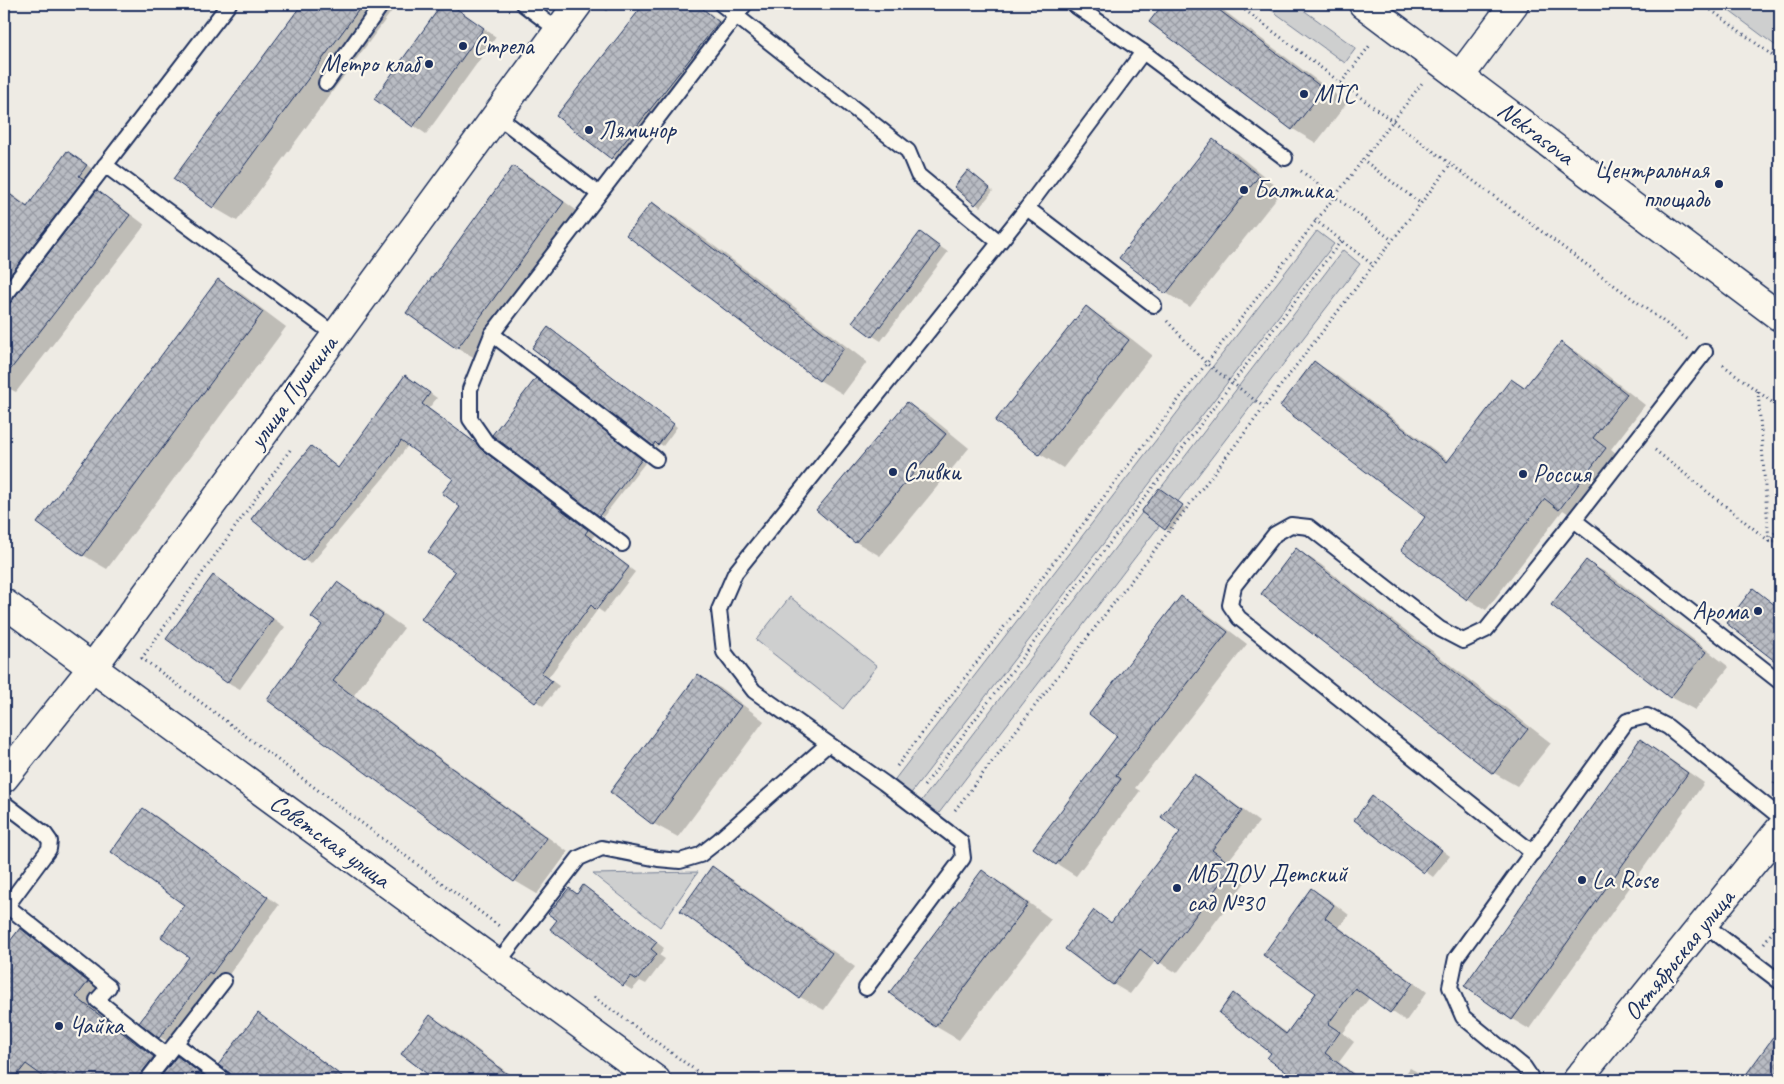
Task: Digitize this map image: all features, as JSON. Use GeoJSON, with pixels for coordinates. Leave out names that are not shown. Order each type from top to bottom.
{"type":"FeatureCollection","features":[{"type":"Feature","properties":{"kind":"main road","name":"улица Пушкина"},"geometry":{"type":"LineString","coordinates":[[4,778],[93,667],[578,4]]}},
{"type":"Feature","properties":{"kind":"main road","name":"Nekrasova"},"geometry":{"type":"LineString","coordinates":[[1363,4],[1780,317]]}},
{"type":"Feature","properties":{"kind":"main road"},"geometry":{"type":"LineString","coordinates":[[1450,68],[1514,4]]}},
{"type":"Feature","properties":{"kind":"main road","name":"Советская улица"},"geometry":{"type":"LineString","coordinates":[[4,602],[656,1080]]}},
{"type":"Feature","properties":{"kind":"main road","name":"Октябрьская улица"},"geometry":{"type":"LineString","coordinates":[[1577,1080],[1780,829]]}},
{"type":"Feature","properties":{"kind":"lane"},"geometry":{"type":"LineString","coordinates":[[4,297],[228,4]]}},
{"type":"Feature","properties":{"kind":"lane"},"geometry":{"type":"LineString","coordinates":[[326,83],[382,4]]}},
{"type":"Feature","properties":{"kind":"lane"},"geometry":{"type":"LineString","coordinates":[[523,4],[559,31]]}},
{"type":"Feature","properties":{"kind":"lane"},"geometry":{"type":"LineString","coordinates":[[721,4],[908,151],[918,175],[1000,242]]}},
{"type":"Feature","properties":{"kind":"lane"},"geometry":{"type":"LineString","coordinates":[[622,544],[486,442],[470,419],[470,389],[492,334],[745,4]]}},
{"type":"Feature","properties":{"kind":"lane"},"geometry":{"type":"LineString","coordinates":[[1073,4],[1143,52],[1285,158]]}},
{"type":"Feature","properties":{"kind":"lane"},"geometry":{"type":"LineString","coordinates":[[866,988],[963,858],[961,842],[884,783],[754,691],[724,652],[719,610],[735,573],[1027,208],[1143,52]]}},
{"type":"Feature","properties":{"kind":"lane"},"geometry":{"type":"LineString","coordinates":[[496,116],[599,194]]}},
{"type":"Feature","properties":{"kind":"lane"},"geometry":{"type":"LineString","coordinates":[[106,165],[335,335]]}},
{"type":"Feature","properties":{"kind":"lane"},"geometry":{"type":"LineString","coordinates":[[1027,208],[1154,305]]}},
{"type":"Feature","properties":{"kind":"lane"},"geometry":{"type":"LineString","coordinates":[[492,334],[656,459]]}},
{"type":"Feature","properties":{"kind":"lane"},"geometry":{"type":"LineString","coordinates":[[1533,853],[1239,618],[1230,604],[1234,586],[1275,534],[1292,525],[1309,527],[1440,629],[1463,641],[1486,630],[1705,352]]}},
{"type":"Feature","properties":{"kind":"lane"},"geometry":{"type":"LineString","coordinates":[[1574,520],[1780,682]]}},
{"type":"Feature","properties":{"kind":"lane"},"geometry":{"type":"LineString","coordinates":[[1530,1080],[1530,1076],[1524,1067],[1463,1017],[1450,987],[1456,958],[1626,721],[1647,716],[1668,727],[1780,817]]}},
{"type":"Feature","properties":{"kind":"lane"},"geometry":{"type":"LineString","coordinates":[[497,964],[579,858],[602,848],[658,859],[680,861],[700,855],[727,834],[828,744]]}},
{"type":"Feature","properties":{"kind":"lane"},"geometry":{"type":"LineString","coordinates":[[4,803],[45,834],[50,841],[49,849],[5,908],[109,987],[97,1000],[166,1055]]}},
{"type":"Feature","properties":{"kind":"lane"},"geometry":{"type":"LineString","coordinates":[[1704,924],[1780,982]]}},
{"type":"Feature","properties":{"kind":"lane"},"geometry":{"type":"LineString","coordinates":[[147,1080],[224,982]]}},
{"type":"Feature","properties":{"kind":"lane"},"geometry":{"type":"LineString","coordinates":[[176,1044],[224,1080]]}},
{"type":"Feature","properties":{"kind":"path"},"geometry":{"type":"LineString","coordinates":[[605,12],[610,4]]}},
{"type":"Feature","properties":{"kind":"path"},"geometry":{"type":"LineString","coordinates":[[1236,4],[1780,408]]}},
{"type":"Feature","properties":{"kind":"path"},"geometry":{"type":"LineString","coordinates":[[1703,4],[1780,61]]}},
{"type":"Feature","properties":{"kind":"path"},"geometry":{"type":"LineString","coordinates":[[884,783],[1392,120],[1450,68]]}},
{"type":"Feature","properties":{"kind":"path"},"geometry":{"type":"LineString","coordinates":[[1285,158],[1392,240]]}},
{"type":"Feature","properties":{"kind":"path"},"geometry":{"type":"LineString","coordinates":[[1362,159],[1420,203]]}},
{"type":"Feature","properties":{"kind":"path"},"geometry":{"type":"LineString","coordinates":[[942,827],[1451,164]]}},
{"type":"Feature","properties":{"kind":"path"},"geometry":{"type":"LineString","coordinates":[[1315,220],[1373,265]]}},
{"type":"Feature","properties":{"kind":"path"},"geometry":{"type":"LineString","coordinates":[[910,803],[1342,241]]}},
{"type":"Feature","properties":{"kind":"path"},"geometry":{"type":"LineString","coordinates":[[1154,305],[1206,363],[1264,407]]}},
{"type":"Feature","properties":{"kind":"path"},"geometry":{"type":"LineString","coordinates":[[1758,391],[1769,542]]}},
{"type":"Feature","properties":{"kind":"path"},"geometry":{"type":"LineString","coordinates":[[1639,437],[1769,542],[1780,541]]}},
{"type":"Feature","properties":{"kind":"path"},"geometry":{"type":"LineString","coordinates":[[292,447],[142,658],[516,939]]}},
{"type":"Feature","properties":{"kind":"path"},"geometry":{"type":"LineString","coordinates":[[1769,542],[1780,526]]}},
{"type":"Feature","properties":{"kind":"path"},"geometry":{"type":"LineString","coordinates":[[588,992],[709,1080]]}},
{"type":"Feature","properties":{"kind":"shaded area"},"geometry":{"type":"Polygon","coordinates":[[[1263,4],[1295,4],[1356,48],[1345,63],[1263,4]]]}},
{"type":"Feature","properties":{"kind":"shaded area"},"geometry":{"type":"Polygon","coordinates":[[[1720,4],[1780,4],[1780,49],[1720,4]]]}},
{"type":"Feature","properties":{"kind":"shaded area"},"geometry":{"type":"Polygon","coordinates":[[[1317,231],[1334,244],[909,796],[892,783],[1317,231]]]}},
{"type":"Feature","properties":{"kind":"shaded area"},"geometry":{"type":"Polygon","coordinates":[[[1343,250],[1360,264],[936,817],[919,804],[1343,250]]]}},
{"type":"Feature","properties":{"kind":"shaded area"},"geometry":{"type":"Polygon","coordinates":[[[790,597],[877,666],[843,709],[756,640],[790,597]]]}},
{"type":"Feature","properties":{"kind":"shaded area"},"geometry":{"type":"Polygon","coordinates":[[[698,872],[660,927],[593,874],[698,872]]]}},
{"type":"Feature","properties":{"kind":"building"},"geometry":{"type":"Polygon","coordinates":[[[302,4],[363,4],[213,208],[173,179],[302,4]]]}},
{"type":"Feature","properties":{"kind":"building","name":"Метро клаб"},"geometry":{"type":"Polygon","coordinates":[[[442,4],[450,4],[484,28],[413,127],[374,99],[442,4]]]}},
{"type":"Feature","properties":{"kind":"building"},"geometry":{"type":"Polygon","coordinates":[[[644,4],[697,4],[719,22],[611,159],[556,116],[644,4]]]}},
{"type":"Feature","properties":{"kind":"building"},"geometry":{"type":"Polygon","coordinates":[[[1163,4],[1211,4],[1324,89],[1292,130],[1149,22],[1163,4]]]}},
{"type":"Feature","properties":{"kind":"building"},"geometry":{"type":"Polygon","coordinates":[[[1213,139],[1259,176],[1166,294],[1119,258],[1213,139]]]}},
{"type":"Feature","properties":{"kind":"building"},"geometry":{"type":"Polygon","coordinates":[[[67,151],[87,165],[79,176],[84,179],[4,283],[4,190],[27,207],[67,151]]]}},
{"type":"Feature","properties":{"kind":"building"},"geometry":{"type":"Polygon","coordinates":[[[513,166],[564,202],[457,349],[406,313],[513,166]]]}},
{"type":"Feature","properties":{"kind":"building"},"geometry":{"type":"Polygon","coordinates":[[[968,170],[990,188],[975,205],[954,187],[968,170]]]}},
{"type":"Feature","properties":{"kind":"building"},"geometry":{"type":"Polygon","coordinates":[[[97,190],[130,215],[4,378],[4,306],[11,302],[97,190]]]}},
{"type":"Feature","properties":{"kind":"building"},"geometry":{"type":"Polygon","coordinates":[[[652,202],[844,348],[819,381],[626,235],[652,202]]]}},
{"type":"Feature","properties":{"kind":"building"},"geometry":{"type":"Polygon","coordinates":[[[920,232],[940,247],[872,337],[852,322],[920,232]]]}},
{"type":"Feature","properties":{"kind":"building"},"geometry":{"type":"Polygon","coordinates":[[[218,279],[263,312],[83,556],[37,523],[218,279]]]}},
{"type":"Feature","properties":{"kind":"building"},"geometry":{"type":"Polygon","coordinates":[[[1086,306],[1129,340],[1039,455],[995,421],[1086,306]]]}},
{"type":"Feature","properties":{"kind":"building"},"geometry":{"type":"Polygon","coordinates":[[[548,327],[674,424],[658,445],[655,442],[653,446],[547,365],[549,361],[532,348],[548,327]]]}},
{"type":"Feature","properties":{"kind":"building","name":"Россия"},"geometry":{"type":"Polygon","coordinates":[[[1561,342],[1627,394],[1593,438],[1606,448],[1559,510],[1545,499],[1467,600],[1401,550],[1425,517],[1280,406],[1314,361],[1447,462],[1511,379],[1524,388],[1561,342]]]}},
{"type":"Feature","properties":{"kind":"building"},"geometry":{"type":"Polygon","coordinates":[[[405,375],[430,393],[422,404],[588,530],[585,534],[629,567],[596,610],[591,605],[541,673],[552,681],[535,703],[421,619],[455,572],[428,552],[460,507],[442,493],[453,479],[401,441],[384,465],[303,561],[251,519],[311,446],[338,468],[405,375]]]}},
{"type":"Feature","properties":{"kind":"building"},"geometry":{"type":"Polygon","coordinates":[[[536,378],[642,459],[599,516],[492,435],[536,378]]]}},
{"type":"Feature","properties":{"kind":"building"},"geometry":{"type":"Polygon","coordinates":[[[907,402],[946,434],[855,543],[816,510],[907,402]]]}},
{"type":"Feature","properties":{"kind":"building"},"geometry":{"type":"Polygon","coordinates":[[[1159,488],[1183,505],[1165,530],[1141,512],[1159,488]]]}},
{"type":"Feature","properties":{"kind":"building"},"geometry":{"type":"Polygon","coordinates":[[[1296,548],[1528,729],[1493,774],[1261,594],[1296,548]]]}},
{"type":"Feature","properties":{"kind":"building"},"geometry":{"type":"Polygon","coordinates":[[[1586,560],[1706,652],[1670,698],[1551,605],[1586,560]]]}},
{"type":"Feature","properties":{"kind":"building"},"geometry":{"type":"Polygon","coordinates":[[[213,575],[273,619],[227,683],[166,639],[213,575]]]}},
{"type":"Feature","properties":{"kind":"building"},"geometry":{"type":"Polygon","coordinates":[[[337,582],[383,615],[333,681],[547,838],[514,882],[267,700],[322,625],[311,617],[337,582]]]}},
{"type":"Feature","properties":{"kind":"building"},"geometry":{"type":"Polygon","coordinates":[[[1753,588],[1780,609],[1780,665],[1726,623],[1753,588]]]}},
{"type":"Feature","properties":{"kind":"building"},"geometry":{"type":"Polygon","coordinates":[[[1181,596],[1228,632],[1116,775],[1121,779],[1056,865],[1033,848],[1117,736],[1089,714],[1181,596]]]}},
{"type":"Feature","properties":{"kind":"building"},"geometry":{"type":"Polygon","coordinates":[[[698,674],[741,706],[653,825],[610,792],[698,674]]]}},
{"type":"Feature","properties":{"kind":"building"},"geometry":{"type":"Polygon","coordinates":[[[1640,739],[1688,773],[1512,1020],[1464,986],[1640,739]]]}},
{"type":"Feature","properties":{"kind":"building","name":"МБДОУ Детский сад №30"},"geometry":{"type":"Polygon","coordinates":[[[1194,774],[1242,811],[1212,850],[1233,866],[1159,964],[1140,949],[1113,985],[1065,949],[1094,910],[1111,923],[1180,832],[1161,817],[1194,774]]]}},
{"type":"Feature","properties":{"kind":"building"},"geometry":{"type":"Polygon","coordinates":[[[1372,796],[1442,850],[1424,873],[1354,820],[1372,796]]]}},
{"type":"Feature","properties":{"kind":"building"},"geometry":{"type":"Polygon","coordinates":[[[143,808],[268,897],[212,974],[209,972],[159,1038],[139,1023],[189,957],[161,937],[184,905],[111,852],[143,808]]]}},
{"type":"Feature","properties":{"kind":"building"},"geometry":{"type":"Polygon","coordinates":[[[712,866],[832,953],[799,998],[680,911],[712,866]]]}},
{"type":"Feature","properties":{"kind":"building"},"geometry":{"type":"Polygon","coordinates":[[[982,870],[1028,904],[935,1027],[889,993],[982,870]]]}},
{"type":"Feature","properties":{"kind":"building"},"geometry":{"type":"Polygon","coordinates":[[[583,885],[657,942],[651,949],[657,954],[637,980],[631,976],[623,986],[550,929],[557,920],[548,914],[569,888],[577,894],[583,885]]]}},
{"type":"Feature","properties":{"kind":"building"},"geometry":{"type":"Polygon","coordinates":[[[1311,888],[1334,905],[1325,918],[1413,983],[1390,1013],[1355,988],[1328,1024],[1340,1032],[1325,1053],[1360,1080],[1297,1080],[1267,1058],[1271,1053],[1219,1013],[1233,993],[1286,1034],[1316,993],[1263,955],[1311,888]]]}},
{"type":"Feature","properties":{"kind":"building","name":"Чайка"},"geometry":{"type":"Polygon","coordinates":[[[20,928],[88,982],[76,997],[154,1057],[138,1080],[48,1080],[26,1064],[13,1080],[4,1080],[4,949],[20,928]]]}},
{"type":"Feature","properties":{"kind":"building"},"geometry":{"type":"Polygon","coordinates":[[[258,1013],[347,1080],[233,1080],[230,1073],[218,1065],[258,1013]]]}},
{"type":"Feature","properties":{"kind":"building"},"geometry":{"type":"Polygon","coordinates":[[[430,1015],[515,1080],[435,1080],[401,1054],[430,1015]]]}},
{"type":"Feature","properties":{"kind":"building"},"geometry":{"type":"Polygon","coordinates":[[[1780,1028],[1780,1080],[1742,1080],[1780,1028]]]}},
{"type":"Feature","properties":{"kind":"building"},"geometry":{"type":"Polygon","coordinates":[[[177,1056],[210,1080],[158,1080],[177,1056]]]}},
{"type":"Feature","properties":{"kind":"place","name":"Стрела"},"geometry":{"type":"Point","coordinates":[463,46]}},
{"type":"Feature","properties":{"kind":"place","name":"Метро клаб"},"geometry":{"type":"Point","coordinates":[429,64]}},
{"type":"Feature","properties":{"kind":"place","name":"МТС"},"geometry":{"type":"Point","coordinates":[1304,94]}},
{"type":"Feature","properties":{"kind":"place","name":"Ляминор"},"geometry":{"type":"Point","coordinates":[589,130]}},
{"type":"Feature","properties":{"kind":"place","name":"Центральная площадь"},"geometry":{"type":"Point","coordinates":[1719,184]}},
{"type":"Feature","properties":{"kind":"place","name":"Балтика"},"geometry":{"type":"Point","coordinates":[1244,190]}},
{"type":"Feature","properties":{"kind":"place","name":"Сливки"},"geometry":{"type":"Point","coordinates":[893,472]}},
{"type":"Feature","properties":{"kind":"place","name":"Россия"},"geometry":{"type":"Point","coordinates":[1523,474]}},
{"type":"Feature","properties":{"kind":"place","name":"Арома"},"geometry":{"type":"Point","coordinates":[1758,611]}},
{"type":"Feature","properties":{"kind":"place","name":"La Rose"},"geometry":{"type":"Point","coordinates":[1582,880]}},
{"type":"Feature","properties":{"kind":"place","name":"МБДОУ Детский сад №30"},"geometry":{"type":"Point","coordinates":[1177,888]}},
{"type":"Feature","properties":{"kind":"place","name":"Чайка"},"geometry":{"type":"Point","coordinates":[59,1026]}}]}
